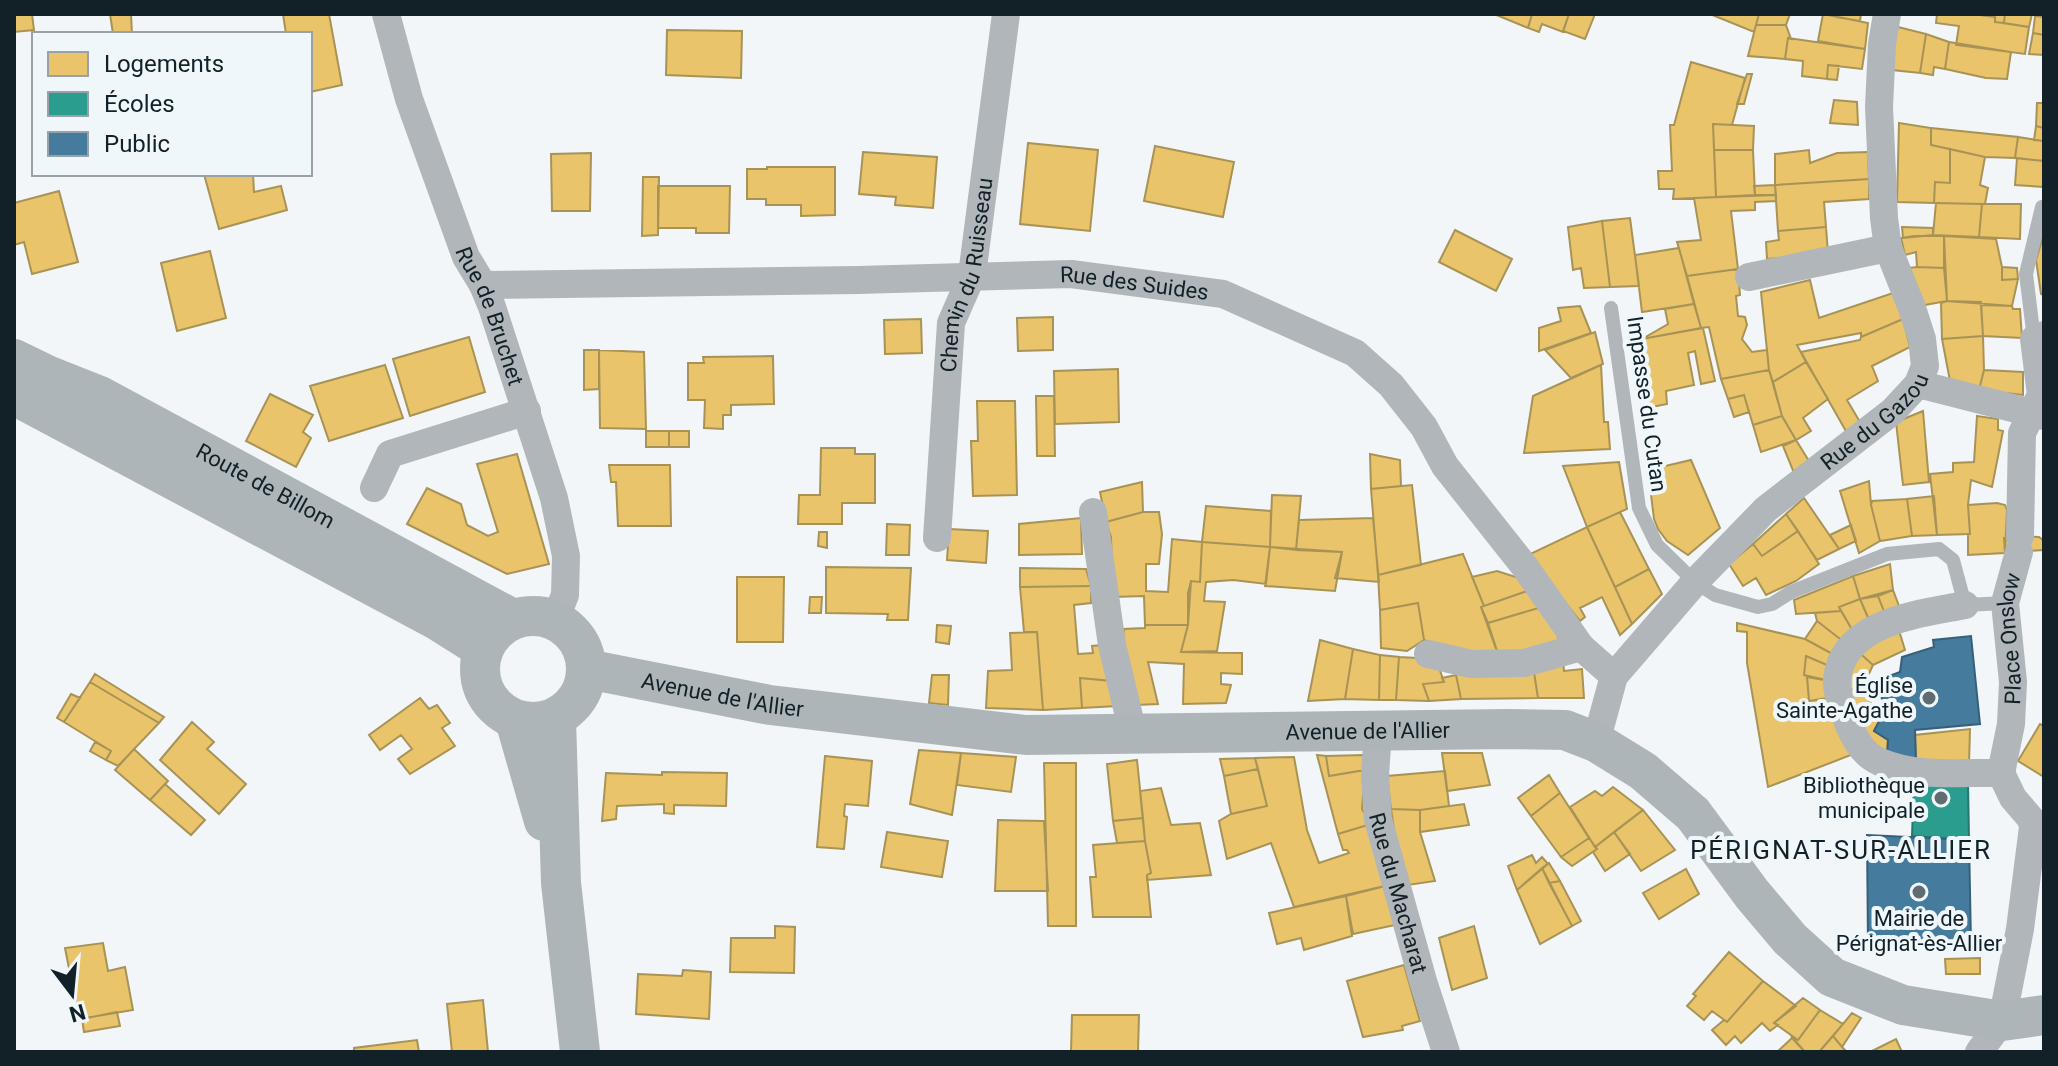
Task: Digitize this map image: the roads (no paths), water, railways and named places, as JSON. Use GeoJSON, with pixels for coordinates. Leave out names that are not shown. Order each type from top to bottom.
{"type":"FeatureCollection","features":[{"type":"Feature","properties":{"kind":"main road","name":"Route de Billom"},"geometry":{"type":"LineString","coordinates":[[14,359],[100,396],[513,619]]}},
{"type":"Feature","properties":{"kind":"main road","name":"Route de Billom"},"geometry":{"type":"LineString","coordinates":[[14,395],[437,620],[483,649]]}},
{"type":"Feature","properties":{"kind":"main road"},"geometry":{"type":"LineString","coordinates":[[533,616],[555,620],[573,633],[583,649],[587,669],[584,689],[572,708],[556,718],[536,723],[515,720],[497,710],[484,692],[479,670],[483,649],[495,631],[513,619],[533,616]]}},
{"type":"Feature","properties":{"kind":"main road","name":"Avenue de l'Allier"},"geometry":{"type":"LineString","coordinates":[[587,669],[770,705],[1026,735],[1565,730],[1596,742],[1643,771],[1693,814],[1752,894],[1790,939],[1832,977],[1991,1037],[2044,1015]]}},
{"type":"Feature","properties":{"kind":"main road"},"geometry":{"type":"LineString","coordinates":[[556,718],[561,883],[580,1052]]}},
{"type":"Feature","properties":{"kind":"main road"},"geometry":{"type":"LineString","coordinates":[[515,720],[561,883]]}},
{"type":"Feature","properties":{"kind":"street","name":"Rue de Bruchet"},"geometry":{"type":"LineString","coordinates":[[386,14],[414,113],[466,257],[483,285],[554,498],[566,556],[565,595],[555,620]]}},
{"type":"Feature","properties":{"kind":"street","name":"Chemin du Ruisseau"},"geometry":{"type":"LineString","coordinates":[[937,538],[951,323],[972,275],[1006,14]]}},
{"type":"Feature","properties":{"kind":"street","name":"Rue du Gazou"},"geometry":{"type":"LineString","coordinates":[[1596,742],[1614,676],[1695,582],[1766,509],[1893,411],[1918,384],[1925,366],[1922,339],[1888,248],[1879,107],[1882,44],[1887,14]]}},
{"type":"Feature","properties":{"kind":"street"},"geometry":{"type":"LineString","coordinates":[[1749,277],[1888,248]]}},
{"type":"Feature","properties":{"kind":"street","name":"Rue des Suides"},"geometry":{"type":"LineString","coordinates":[[483,285],[1071,274],[1223,294],[1355,353],[1391,385],[1424,427],[1445,466],[1525,567],[1581,647],[1614,676]]}},
{"type":"Feature","properties":{"kind":"street","name":"Place Onslow"},"geometry":{"type":"LineString","coordinates":[[2001,773],[2011,724],[2013,682],[2005,603],[2020,544],[2022,433],[2037,415],[2041,395],[2039,337]]}},
{"type":"Feature","properties":{"kind":"street"},"geometry":{"type":"LineString","coordinates":[[1918,384],[2037,415]]}},
{"type":"Feature","properties":{"kind":"street"},"geometry":{"type":"LineString","coordinates":[[374,488],[390,454],[527,411]]}},
{"type":"Feature","properties":{"kind":"street"},"geometry":{"type":"LineString","coordinates":[[1093,512],[1112,645],[1133,733]]}},
{"type":"Feature","properties":{"kind":"street"},"geometry":{"type":"LineString","coordinates":[[1965,605],[1899,619],[1861,637],[1850,647],[1841,664],[1837,691],[1862,751],[1878,762],[1907,771],[2001,773],[2013,798],[2038,820],[2020,929],[1991,1037]]}},
{"type":"Feature","properties":{"kind":"street"},"geometry":{"type":"LineString","coordinates":[[1428,654],[1471,664],[1524,663],[1581,647]]}},
{"type":"Feature","properties":{"kind":"street","name":"Rue du Macharat"},"geometry":{"type":"LineString","coordinates":[[1378,730],[1375,776],[1378,819],[1446,1052]]}},
{"type":"Feature","properties":{"kind":"lane"},"geometry":{"type":"LineString","coordinates":[[2039,337],[2026,274],[2042,207]]}},
{"type":"Feature","properties":{"kind":"lane","name":"Impasse du Cutan"},"geometry":{"type":"LineString","coordinates":[[1611,308],[1639,508],[1657,545],[1695,582],[1715,595],[1758,607],[1772,604],[1791,592],[1887,554],[1939,549],[1953,560],[1965,605]]}},
{"type":"Feature","properties":{"kind":"lane"},"geometry":{"type":"LineString","coordinates":[[1965,605],[2005,603]]}},
{"type":"Feature","properties":{"kind":"place","name":"Église Sainte-Agathe"},"geometry":{"type":"Point","coordinates":[1929,698]}},
{"type":"Feature","properties":{"kind":"place","name":"Bibliothèque municipale"},"geometry":{"type":"Point","coordinates":[1941,798]}},
{"type":"Feature","properties":{"kind":"place","name":"Mairie de Pérignat-ès-Allier"},"geometry":{"type":"Point","coordinates":[1919,892]}},
{"type":"Feature","properties":{"kind":"district","name":"PÉRIGNAT-SUR-ALLIER"},"geometry":{"type":"Point","coordinates":[1841,850]}}]}
